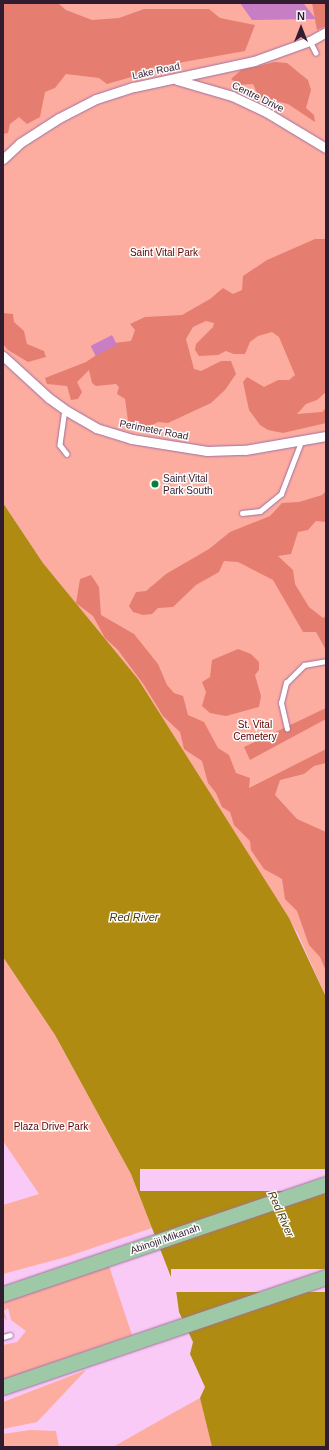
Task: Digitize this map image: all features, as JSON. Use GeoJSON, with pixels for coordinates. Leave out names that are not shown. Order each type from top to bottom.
{"type":"FeatureCollection","features":[{"type":"Feature","properties":{"kind":"main road","name":"Abinojii Mikanah"},"geometry":{"type":"LineString","coordinates":[[3,1294],[326,1184]]}},
{"type":"Feature","properties":{"kind":"main road"},"geometry":{"type":"LineString","coordinates":[[3,1387],[326,1277]]}},
{"type":"Feature","properties":{"kind":"main road"},"geometry":{"type":"LineString","coordinates":[[3,1290],[47,1279]]}},
{"type":"Feature","properties":{"kind":"street","name":"Lake Road"},"geometry":{"type":"LineString","coordinates":[[3,159],[20,143],[59,118],[96,99],[134,87],[254,61],[310,41],[326,32]]}},
{"type":"Feature","properties":{"kind":"street","name":"Centre Drive"},"geometry":{"type":"LineString","coordinates":[[175,79],[232,96],[266,112],[326,148]]}},
{"type":"Feature","properties":{"kind":"street","name":"Perimeter Road"},"geometry":{"type":"LineString","coordinates":[[3,356],[64,409],[96,428],[132,439],[206,451],[245,450],[301,442],[326,436]]}},
{"type":"Feature","properties":{"kind":"lane"},"geometry":{"type":"LineString","coordinates":[[310,41],[316,53]]}},
{"type":"Feature","properties":{"kind":"lane"},"geometry":{"type":"LineString","coordinates":[[64,409],[60,445],[67,454]]}},
{"type":"Feature","properties":{"kind":"lane"},"geometry":{"type":"LineString","coordinates":[[242,513],[260,511],[281,494],[301,442]]}},
{"type":"Feature","properties":{"kind":"lane"},"geometry":{"type":"LineString","coordinates":[[287,729],[281,703],[286,683],[304,665],[326,661]]}},
{"type":"Feature","properties":{"kind":"lane"},"geometry":{"type":"LineString","coordinates":[[3,1337],[10,1336]]}},
{"type":"Feature","properties":{"kind":"green space","name":"Saint Vital Park"},"geometry":{"type":"Polygon","coordinates":[[[3,3],[326,3],[326,997],[298,934],[138,679],[43,563],[3,503],[3,3]]]}},
{"type":"Feature","properties":{"kind":"green space","name":"Plaza Drive Park"},"geometry":{"type":"Polygon","coordinates":[[[3,957],[55,1035],[131,1174],[152,1228],[66,1257],[3,1274],[3,1205],[39,1194],[3,1141],[3,957]]]}},
{"type":"Feature","properties":{"kind":"green space"},"geometry":{"type":"Polygon","coordinates":[[[109,1266],[132,1335],[3,1380],[3,1345],[17,1342],[26,1331],[11,1320],[8,1308],[4,1311],[7,1321],[3,1316],[3,1301],[109,1266]]]}},
{"type":"Feature","properties":{"kind":"green space"},"geometry":{"type":"Polygon","coordinates":[[[86,1370],[37,1422],[3,1429],[3,1402],[86,1370]]]}},
{"type":"Feature","properties":{"kind":"green space"},"geometry":{"type":"Polygon","coordinates":[[[200,1398],[212,1447],[113,1447],[171,1414],[200,1398]]]}},
{"type":"Feature","properties":{"kind":"green space"},"geometry":{"type":"Polygon","coordinates":[[[30,1430],[56,1431],[59,1447],[3,1447],[3,1434],[30,1430]]]}},
{"type":"Feature","properties":{"kind":"shaded area"},"geometry":{"type":"Polygon","coordinates":[[[3,3],[58,3],[66,10],[92,20],[119,18],[144,9],[209,9],[220,18],[255,25],[245,51],[150,68],[142,74],[107,84],[99,78],[66,74],[55,88],[45,92],[40,117],[27,124],[19,117],[10,124],[8,133],[3,134],[3,3]]]}},
{"type":"Feature","properties":{"kind":"shaded area"},"geometry":{"type":"Polygon","coordinates":[[[312,3],[326,3],[326,26],[317,30],[312,3]]]}},
{"type":"Feature","properties":{"kind":"shaded area"},"geometry":{"type":"Polygon","coordinates":[[[275,62],[287,63],[308,80],[311,90],[306,108],[314,115],[315,122],[288,104],[259,97],[253,84],[239,85],[231,79],[241,70],[275,62]]]}},
{"type":"Feature","properties":{"kind":"shaded area"},"geometry":{"type":"Polygon","coordinates":[[[315,239],[326,239],[326,392],[317,400],[306,404],[297,414],[322,412],[326,408],[326,423],[283,433],[268,430],[260,425],[249,410],[243,382],[247,377],[264,387],[278,380],[289,380],[295,375],[279,337],[272,332],[258,336],[250,342],[245,354],[234,354],[226,351],[218,355],[199,356],[195,350],[196,344],[213,327],[214,323],[206,321],[193,327],[186,339],[194,369],[201,371],[221,361],[231,361],[236,374],[225,390],[211,403],[168,423],[158,422],[145,429],[128,421],[125,399],[117,394],[119,387],[116,384],[96,386],[92,383],[89,370],[77,382],[82,392],[78,399],[71,400],[67,386],[47,384],[45,378],[86,362],[114,343],[131,341],[135,330],[130,324],[145,317],[182,315],[210,299],[223,288],[233,294],[242,290],[243,276],[267,260],[315,239]]]}},
{"type":"Feature","properties":{"kind":"shaded area"},"geometry":{"type":"Polygon","coordinates":[[[3,313],[13,314],[14,322],[24,331],[27,344],[44,351],[46,357],[28,362],[8,350],[3,344],[3,313]]]}},
{"type":"Feature","properties":{"kind":"shaded area"},"geometry":{"type":"Polygon","coordinates":[[[326,491],[326,522],[316,521],[308,530],[298,532],[291,554],[278,556],[293,570],[295,584],[309,607],[323,618],[326,616],[326,650],[316,632],[303,632],[273,580],[238,562],[224,561],[219,572],[196,585],[173,607],[158,608],[152,614],[143,615],[133,612],[129,606],[136,592],[146,591],[166,574],[209,549],[230,532],[270,516],[282,503],[299,502],[322,495],[326,491]]]}},
{"type":"Feature","properties":{"kind":"shaded area"},"geometry":{"type":"Polygon","coordinates":[[[91,575],[99,587],[101,615],[134,634],[158,664],[167,685],[174,693],[183,696],[188,715],[204,722],[218,748],[229,755],[236,773],[250,778],[249,788],[326,749],[326,763],[314,766],[304,774],[280,780],[275,795],[297,819],[326,832],[326,971],[320,957],[309,945],[297,911],[285,899],[282,879],[264,869],[251,850],[250,841],[234,825],[230,812],[222,807],[216,793],[208,783],[202,761],[184,749],[180,732],[163,716],[144,685],[118,650],[105,638],[93,616],[76,603],[80,579],[91,575]]]}},
{"type":"Feature","properties":{"kind":"shaded area"},"geometry":{"type":"Polygon","coordinates":[[[238,649],[251,654],[259,662],[259,670],[255,675],[261,696],[259,707],[226,716],[210,713],[202,706],[206,692],[202,682],[210,677],[212,660],[238,649]]]}},
{"type":"Feature","properties":{"kind":"shaded area"},"geometry":{"type":"Polygon","coordinates":[[[326,708],[326,719],[250,760],[244,747],[326,708]]]}},
{"type":"Feature","properties":{"kind":"water","name":"Red River"},"geometry":{"type":"Polygon","coordinates":[[[3,503],[43,563],[138,679],[289,918],[326,997],[326,1447],[212,1447],[200,1398],[205,1387],[190,1354],[193,1342],[179,1312],[176,1290],[131,1174],[55,1035],[3,957],[3,503]]]}},
{"type":"Feature","properties":{"kind":"pier"},"geometry":{"type":"Polygon","coordinates":[[[140,1169],[326,1169],[326,1191],[140,1191],[140,1169]]]}},
{"type":"Feature","properties":{"kind":"pier"},"geometry":{"type":"Polygon","coordinates":[[[171,1269],[326,1269],[326,1292],[171,1292],[171,1269]]]}},
{"type":"Feature","properties":{"kind":"building"},"geometry":{"type":"Polygon","coordinates":[[[240,3],[304,4],[316,19],[252,20],[240,3]]]}},
{"type":"Feature","properties":{"kind":"building"},"geometry":{"type":"Polygon","coordinates":[[[112,335],[117,345],[96,356],[91,346],[112,335]]]}},
{"type":"Feature","properties":{"kind":"place","name":"Saint Vital Park South"},"geometry":{"type":"Point","coordinates":[155,484]}},
{"type":"Feature","properties":{"kind":"park label","name":"St. Vital Cemetery"},"geometry":{"type":"Point","coordinates":[255,730]}}]}
